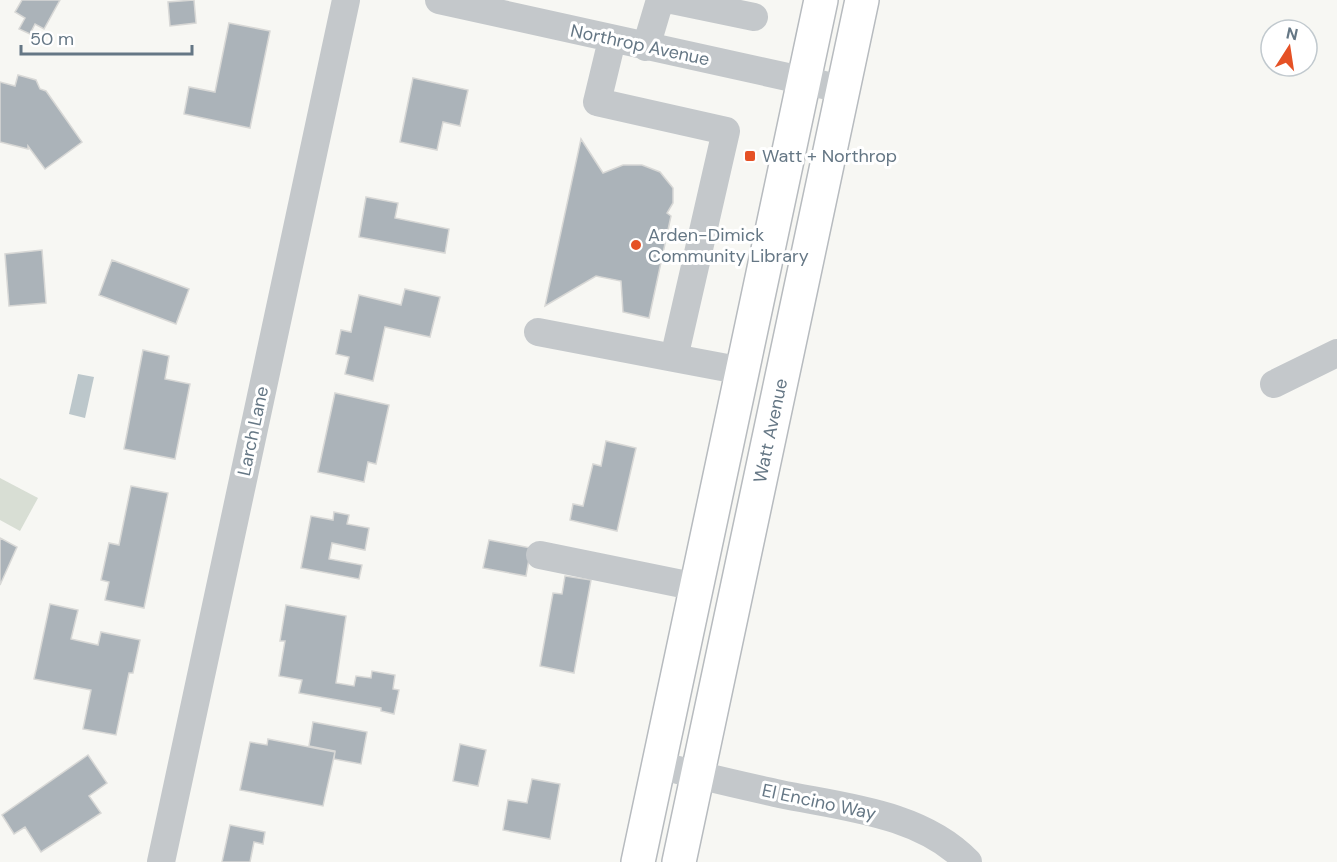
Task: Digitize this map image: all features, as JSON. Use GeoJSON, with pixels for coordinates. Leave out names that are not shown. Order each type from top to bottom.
{"type":"FeatureCollection","features":[{"type":"Feature","properties":{"kind":"main road"},"geometry":{"type":"LineString","coordinates":[[639,862],[821,0]]}},
{"type":"Feature","properties":{"kind":"main road","name":"Watt Avenue"},"geometry":{"type":"LineString","coordinates":[[679,862],[862,0]]}},
{"type":"Feature","properties":{"kind":"street","name":"Larch Lane"},"geometry":{"type":"LineString","coordinates":[[161,862],[346,0]]}},
{"type":"Feature","properties":{"kind":"street","name":"Northrop Avenue"},"geometry":{"type":"LineString","coordinates":[[439,0],[842,89]]}},
{"type":"Feature","properties":{"kind":"street"},"geometry":{"type":"LineString","coordinates":[[646,47],[660,0]]}},
{"type":"Feature","properties":{"kind":"street"},"geometry":{"type":"LineString","coordinates":[[672,0],[754,17]]}},
{"type":"Feature","properties":{"kind":"street"},"geometry":{"type":"LineString","coordinates":[[612,40],[597,102],[726,131],[674,358]]}},
{"type":"Feature","properties":{"kind":"street"},"geometry":{"type":"LineString","coordinates":[[538,332],[743,370]]}},
{"type":"Feature","properties":{"kind":"street"},"geometry":{"type":"LineString","coordinates":[[1274,384],[1337,353]]}},
{"type":"Feature","properties":{"kind":"street"},"geometry":{"type":"LineString","coordinates":[[540,555],[697,587]]}},
{"type":"Feature","properties":{"kind":"street","name":"El Encino Way"},"geometry":{"type":"LineString","coordinates":[[659,765],[874,813],[909,824],[942,841],[968,862]]}},
{"type":"Feature","properties":{"kind":"shaded area"},"geometry":{"type":"Polygon","coordinates":[[[78,374],[94,377],[85,418],[69,414],[78,374]]]}},
{"type":"Feature","properties":{"kind":"shaded area"},"geometry":{"type":"Polygon","coordinates":[[[0,478],[38,498],[20,531],[0,520],[0,478]]]}},
{"type":"Feature","properties":{"kind":"building"},"geometry":{"type":"Polygon","coordinates":[[[22,0],[60,0],[44,29],[35,24],[30,34],[19,29],[25,18],[15,12],[22,0]]]}},
{"type":"Feature","properties":{"kind":"building"},"geometry":{"type":"Polygon","coordinates":[[[194,0],[196,23],[170,26],[168,2],[194,0]]]}},
{"type":"Feature","properties":{"kind":"building"},"geometry":{"type":"Polygon","coordinates":[[[229,23],[270,31],[250,128],[184,114],[189,87],[215,92],[229,23]]]}},
{"type":"Feature","properties":{"kind":"building"},"geometry":{"type":"Polygon","coordinates":[[[18,75],[36,80],[40,89],[46,91],[82,142],[45,169],[28,146],[28,149],[0,142],[0,82],[15,86],[18,75]]]}},
{"type":"Feature","properties":{"kind":"building"},"geometry":{"type":"Polygon","coordinates":[[[413,78],[468,90],[460,126],[443,122],[437,150],[400,142],[413,78]]]}},
{"type":"Feature","properties":{"kind":"building"},"geometry":{"type":"Polygon","coordinates":[[[581,139],[603,173],[623,165],[642,165],[660,172],[673,188],[673,203],[667,213],[671,216],[649,318],[623,312],[621,281],[596,276],[545,306],[581,139]]]}},
{"type":"Feature","properties":{"kind":"building"},"geometry":{"type":"Polygon","coordinates":[[[366,197],[398,203],[395,218],[449,229],[445,253],[359,237],[366,197]]]}},
{"type":"Feature","properties":{"kind":"building"},"geometry":{"type":"Polygon","coordinates":[[[42,250],[46,303],[9,306],[5,254],[42,250]]]}},
{"type":"Feature","properties":{"kind":"building"},"geometry":{"type":"Polygon","coordinates":[[[112,260],[189,289],[176,324],[99,295],[112,260]]]}},
{"type":"Feature","properties":{"kind":"building"},"geometry":{"type":"Polygon","coordinates":[[[405,289],[440,297],[430,337],[385,327],[373,381],[345,374],[349,357],[336,354],[341,330],[351,332],[359,295],[401,305],[405,289]]]}},
{"type":"Feature","properties":{"kind":"building"},"geometry":{"type":"Polygon","coordinates":[[[143,350],[169,356],[165,379],[190,384],[175,459],[124,449],[143,350]]]}},
{"type":"Feature","properties":{"kind":"building"},"geometry":{"type":"Polygon","coordinates":[[[335,393],[389,405],[376,464],[368,462],[364,482],[318,472],[335,393]]]}},
{"type":"Feature","properties":{"kind":"building"},"geometry":{"type":"Polygon","coordinates":[[[606,441],[636,448],[617,531],[570,520],[573,504],[583,506],[593,464],[601,466],[606,441]]]}},
{"type":"Feature","properties":{"kind":"building"},"geometry":{"type":"Polygon","coordinates":[[[131,486],[168,493],[144,608],[105,600],[109,582],[101,580],[109,543],[119,545],[131,486]]]}},
{"type":"Feature","properties":{"kind":"building"},"geometry":{"type":"Polygon","coordinates":[[[334,512],[349,515],[347,524],[369,528],[365,550],[332,543],[329,559],[362,565],[359,579],[301,568],[311,516],[333,520],[334,512]]]}},
{"type":"Feature","properties":{"kind":"building"},"geometry":{"type":"Polygon","coordinates":[[[0,538],[17,547],[0,585],[0,538]]]}},
{"type":"Feature","properties":{"kind":"building"},"geometry":{"type":"Polygon","coordinates":[[[489,540],[531,548],[526,576],[483,568],[489,540]]]}},
{"type":"Feature","properties":{"kind":"building"},"geometry":{"type":"Polygon","coordinates":[[[565,576],[591,580],[574,673],[540,666],[553,593],[562,594],[565,576]]]}},
{"type":"Feature","properties":{"kind":"building"},"geometry":{"type":"Polygon","coordinates":[[[50,604],[78,610],[71,639],[98,645],[101,632],[140,640],[133,673],[129,673],[116,735],[83,729],[91,690],[34,679],[50,604]]]}},
{"type":"Feature","properties":{"kind":"building"},"geometry":{"type":"Polygon","coordinates":[[[286,605],[346,616],[336,683],[354,686],[356,676],[371,678],[372,671],[395,675],[393,689],[399,690],[394,714],[381,711],[381,708],[299,693],[302,680],[279,676],[285,641],[280,641],[286,605]]]}},
{"type":"Feature","properties":{"kind":"building"},"geometry":{"type":"Polygon","coordinates":[[[313,722],[367,732],[361,764],[334,759],[335,751],[309,746],[313,722]]]}},
{"type":"Feature","properties":{"kind":"building"},"geometry":{"type":"Polygon","coordinates":[[[268,739],[335,752],[323,806],[240,790],[250,742],[267,745],[268,739]]]}},
{"type":"Feature","properties":{"kind":"building"},"geometry":{"type":"Polygon","coordinates":[[[460,744],[486,750],[478,786],[453,781],[460,744]]]}},
{"type":"Feature","properties":{"kind":"building"},"geometry":{"type":"Polygon","coordinates":[[[88,755],[107,783],[89,796],[101,813],[41,852],[25,827],[14,834],[2,815],[88,755]]]}},
{"type":"Feature","properties":{"kind":"building"},"geometry":{"type":"Polygon","coordinates":[[[532,779],[560,784],[550,839],[503,830],[508,800],[527,803],[532,779]]]}},
{"type":"Feature","properties":{"kind":"building"},"geometry":{"type":"Polygon","coordinates":[[[230,825],[265,832],[263,844],[254,842],[250,862],[222,862],[230,825]]]}},
{"type":"Feature","properties":{"kind":"place","name":"Watt + Northrop"},"geometry":{"type":"Point","coordinates":[750,156]}},
{"type":"Feature","properties":{"kind":"place","name":"Arden-Dimick Community Library"},"geometry":{"type":"Point","coordinates":[636,245]}}]}
